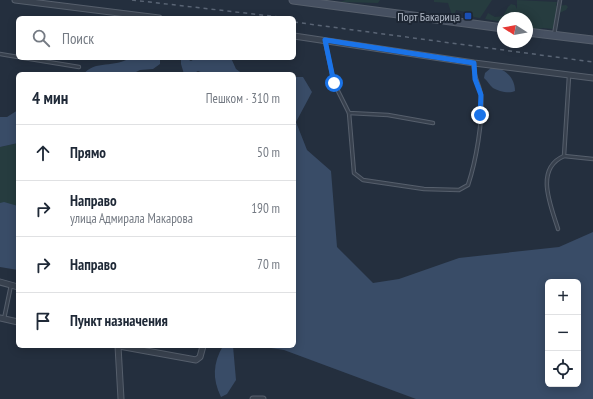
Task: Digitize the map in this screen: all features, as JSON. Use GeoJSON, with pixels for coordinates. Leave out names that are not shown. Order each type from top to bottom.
{"type":"FeatureCollection","features":[{"type":"Feature","properties":{"kind":"main road"},"geometry":{"type":"LineString","coordinates":[[293,0],[339,3],[497,27]]}},
{"type":"Feature","properties":{"kind":"main road"},"geometry":{"type":"LineString","coordinates":[[533,33],[593,40]]}},
{"type":"Feature","properties":{"kind":"street"},"geometry":{"type":"LineString","coordinates":[[15,0],[143,16]]}},
{"type":"Feature","properties":{"kind":"street"},"geometry":{"type":"LineString","coordinates":[[296,36],[474,63],[593,78]]}},
{"type":"Feature","properties":{"kind":"street"},"geometry":{"type":"LineString","coordinates":[[0,282],[16,286]]}},
{"type":"Feature","properties":{"kind":"street"},"geometry":{"type":"LineString","coordinates":[[2,318],[16,322]]}},
{"type":"Feature","properties":{"kind":"street"},"geometry":{"type":"LineString","coordinates":[[119,348],[121,399]]}},
{"type":"Feature","properties":{"kind":"street"},"geometry":{"type":"LineString","coordinates":[[130,348],[196,360],[200,357],[203,348]]}},
{"type":"Feature","properties":{"kind":"street"},"geometry":{"type":"LineString","coordinates":[[253,399],[263,399]]}},
{"type":"Feature","properties":{"kind":"lane"},"geometry":{"type":"LineString","coordinates":[[554,35],[560,0]]}},
{"type":"Feature","properties":{"kind":"lane"},"geometry":{"type":"LineString","coordinates":[[325,40],[334,83],[349,113],[354,173],[364,180],[402,186],[459,190],[468,185],[473,171],[478,144],[481,95],[475,79],[474,63]]}},
{"type":"Feature","properties":{"kind":"lane"},"geometry":{"type":"LineString","coordinates":[[0,54],[16,57]]}},
{"type":"Feature","properties":{"kind":"lane"},"geometry":{"type":"LineString","coordinates":[[36,60],[80,67]]}},
{"type":"Feature","properties":{"kind":"lane"},"geometry":{"type":"LineString","coordinates":[[564,156],[569,75]]}},
{"type":"Feature","properties":{"kind":"lane"},"geometry":{"type":"LineString","coordinates":[[349,113],[388,115],[433,123]]}},
{"type":"Feature","properties":{"kind":"lane"},"geometry":{"type":"LineString","coordinates":[[558,229],[549,201],[546,178],[551,167],[559,158],[564,156],[593,159]]}},
{"type":"Feature","properties":{"kind":"lane"},"geometry":{"type":"LineString","coordinates":[[2,318],[11,285]]}},
{"type":"Feature","properties":{"kind":"green space"},"geometry":{"type":"Polygon","coordinates":[[[346,0],[380,0],[378,3],[340,2],[346,0]]]}},
{"type":"Feature","properties":{"kind":"green space"},"geometry":{"type":"Polygon","coordinates":[[[434,0],[492,0],[480,18],[474,17],[470,13],[456,10],[454,16],[452,15],[448,3],[434,2],[434,0]]]}},
{"type":"Feature","properties":{"kind":"green space"},"geometry":{"type":"Polygon","coordinates":[[[517,0],[557,2],[556,6],[566,5],[568,7],[566,10],[559,13],[557,23],[554,23],[553,29],[543,28],[535,30],[533,30],[533,12],[505,12],[511,4],[515,5],[517,9],[517,0]]]}},
{"type":"Feature","properties":{"kind":"green space"},"geometry":{"type":"Polygon","coordinates":[[[488,13],[497,17],[497,21],[485,19],[488,13]]]}},
{"type":"Feature","properties":{"kind":"green space"},"geometry":{"type":"Polygon","coordinates":[[[16,143],[16,206],[0,203],[0,147],[16,143]]]}},
{"type":"Feature","properties":{"kind":"water"},"geometry":{"type":"Polygon","coordinates":[[[160,60],[160,64],[153,69],[140,70],[136,72],[86,72],[99,65],[124,61],[160,60]]]}},
{"type":"Feature","properties":{"kind":"water"},"geometry":{"type":"Polygon","coordinates":[[[181,60],[232,60],[236,69],[240,72],[183,72],[181,60]]]}},
{"type":"Feature","properties":{"kind":"water"},"geometry":{"type":"Polygon","coordinates":[[[492,67],[501,69],[508,74],[515,86],[515,91],[504,92],[492,87],[484,78],[485,73],[492,67]]]}},
{"type":"Feature","properties":{"kind":"water"},"geometry":{"type":"Polygon","coordinates":[[[296,77],[303,77],[312,92],[296,122],[296,77]]]}},
{"type":"Feature","properties":{"kind":"water"},"geometry":{"type":"Polygon","coordinates":[[[16,111],[16,143],[0,147],[0,117],[7,117],[16,111]]]}},
{"type":"Feature","properties":{"kind":"water"},"geometry":{"type":"Polygon","coordinates":[[[296,122],[307,150],[331,171],[337,247],[373,283],[399,279],[459,258],[559,247],[593,232],[593,399],[416,399],[284,350],[271,348],[296,348],[296,122]]]}},
{"type":"Feature","properties":{"kind":"water"},"geometry":{"type":"Polygon","coordinates":[[[4,202],[16,205],[16,270],[0,267],[0,203],[4,202]]]}},
{"type":"Feature","properties":{"kind":"water"},"geometry":{"type":"Polygon","coordinates":[[[222,348],[233,348],[236,380],[227,394],[221,397],[215,377],[217,359],[222,348]]]}},
{"type":"Feature","properties":{"kind":"railway"},"geometry":{"type":"LineString","coordinates":[[132,0],[271,16]]}},
{"type":"Feature","properties":{"kind":"railway"},"geometry":{"type":"LineString","coordinates":[[296,22],[593,62]]}},
{"type":"Feature","properties":{"kind":"place","name":"Порт Бакарица"},"geometry":{"type":"Point","coordinates":[468,16]}},
{"type":"Feature","properties":{"kind":"route"},"geometry":{"type":"LineString","coordinates":[[334,83],[325,40],[474,63],[473,68],[475,79],[481,95],[480,115]]}}]}
